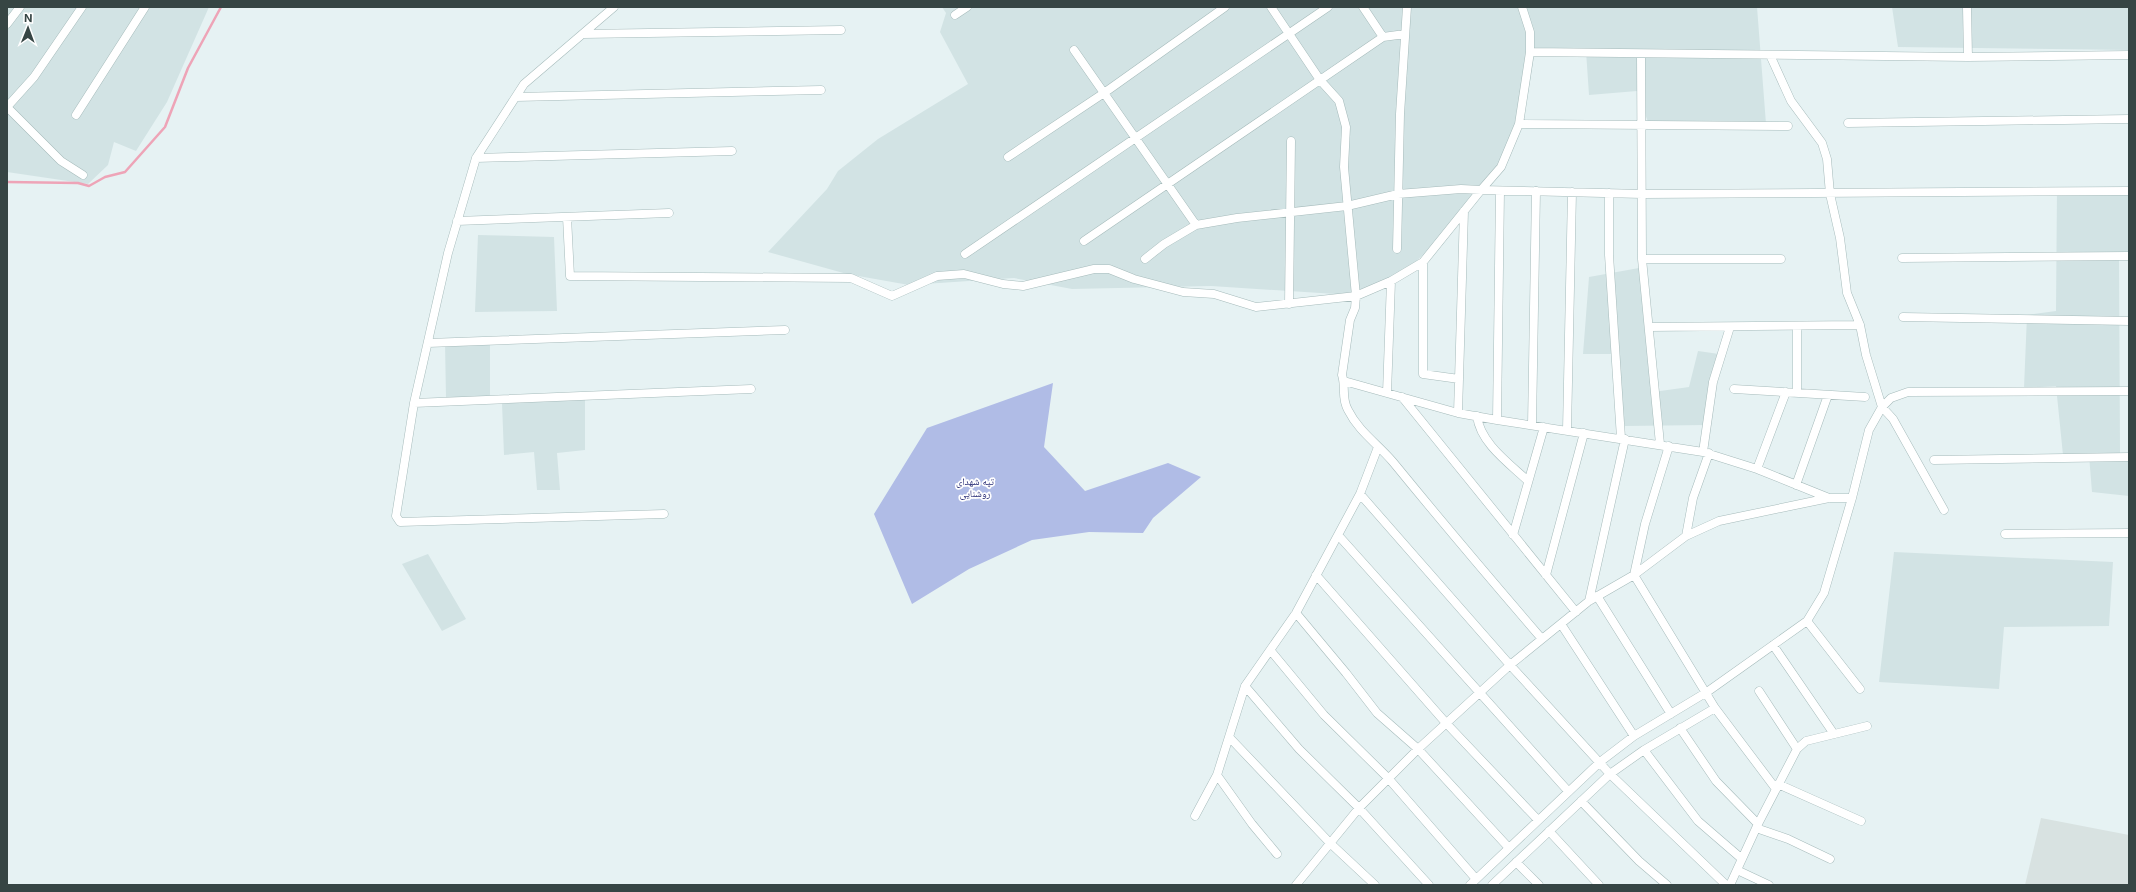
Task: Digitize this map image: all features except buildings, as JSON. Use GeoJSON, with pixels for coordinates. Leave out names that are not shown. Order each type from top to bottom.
{"type":"FeatureCollection","features":[{"type":"Feature","properties":{"kind":"street"},"geometry":{"type":"LineString","coordinates":[[7,24],[20,7]]}},
{"type":"Feature","properties":{"kind":"street"},"geometry":{"type":"LineString","coordinates":[[82,7],[34,77],[7,107],[61,161],[83,176]]}},
{"type":"Feature","properties":{"kind":"street"},"geometry":{"type":"LineString","coordinates":[[76,115],[145,7]]}},
{"type":"Feature","properties":{"kind":"street"},"geometry":{"type":"LineString","coordinates":[[614,7],[524,84],[476,158],[448,253],[414,403],[396,516],[400,522],[664,514]]}},
{"type":"Feature","properties":{"kind":"street"},"geometry":{"type":"LineString","coordinates":[[955,16],[967,7]]}},
{"type":"Feature","properties":{"kind":"street"},"geometry":{"type":"LineString","coordinates":[[1008,157],[1104,93],[1224,7]]}},
{"type":"Feature","properties":{"kind":"street"},"geometry":{"type":"LineString","coordinates":[[1271,7],[1320,80],[1338,101],[1346,127],[1344,167],[1356,296],[1355,308],[1350,320],[1342,375],[1344,381],[1343,395],[1347,409],[1360,430],[1388,456],[1462,546],[1542,639]]}},
{"type":"Feature","properties":{"kind":"street"},"geometry":{"type":"LineString","coordinates":[[965,254],[1328,7]]}},
{"type":"Feature","properties":{"kind":"street"},"geometry":{"type":"LineString","coordinates":[[1363,7],[1383,37]]}},
{"type":"Feature","properties":{"kind":"street"},"geometry":{"type":"LineString","coordinates":[[1397,249],[1400,114],[1407,7]]}},
{"type":"Feature","properties":{"kind":"street"},"geometry":{"type":"LineString","coordinates":[[567,217],[570,276],[851,278],[892,296],[937,276],[964,274],[1003,284],[1022,286],[1094,269],[1102,269],[1184,292],[1214,294],[1256,308],[1356,296],[1391,281],[1423,262],[1481,190],[1501,168],[1519,124],[1530,52],[1530,32],[1522,7]]}},
{"type":"Feature","properties":{"kind":"street"},"geometry":{"type":"LineString","coordinates":[[1967,7],[1968,57]]}},
{"type":"Feature","properties":{"kind":"street"},"geometry":{"type":"LineString","coordinates":[[583,34],[841,30]]}},
{"type":"Feature","properties":{"kind":"street"},"geometry":{"type":"LineString","coordinates":[[1084,241],[1383,37],[1405,34]]}},
{"type":"Feature","properties":{"kind":"street"},"geometry":{"type":"LineString","coordinates":[[1074,50],[1166,185],[1196,225]]}},
{"type":"Feature","properties":{"kind":"street"},"geometry":{"type":"LineString","coordinates":[[1530,52],[1968,57],[2129,55]]}},
{"type":"Feature","properties":{"kind":"street"},"geometry":{"type":"LineString","coordinates":[[1641,54],[1642,259],[1660,444]]}},
{"type":"Feature","properties":{"kind":"street"},"geometry":{"type":"LineString","coordinates":[[1770,55],[1791,101],[1822,143],[1827,159],[1830,194],[1840,238],[1847,293],[1860,325],[1866,355],[1882,407],[1893,419],[1944,510]]}},
{"type":"Feature","properties":{"kind":"street"},"geometry":{"type":"LineString","coordinates":[[516,97],[821,90]]}},
{"type":"Feature","properties":{"kind":"street"},"geometry":{"type":"LineString","coordinates":[[1848,123],[2129,119]]}},
{"type":"Feature","properties":{"kind":"street"},"geometry":{"type":"LineString","coordinates":[[1519,124],[1788,126]]}},
{"type":"Feature","properties":{"kind":"street"},"geometry":{"type":"LineString","coordinates":[[1289,304],[1291,141]]}},
{"type":"Feature","properties":{"kind":"street"},"geometry":{"type":"LineString","coordinates":[[476,158],[732,151]]}},
{"type":"Feature","properties":{"kind":"street"},"geometry":{"type":"LineString","coordinates":[[1145,259],[1164,244],[1196,225],[1237,218],[1347,206],[1398,194],[1461,189],[1642,194],[2129,191]]}},
{"type":"Feature","properties":{"kind":"street"},"geometry":{"type":"LineString","coordinates":[[1497,420],[1500,191]]}},
{"type":"Feature","properties":{"kind":"street"},"geometry":{"type":"LineString","coordinates":[[1532,425],[1536,192]]}},
{"type":"Feature","properties":{"kind":"street"},"geometry":{"type":"LineString","coordinates":[[1567,430],[1572,192]]}},
{"type":"Feature","properties":{"kind":"street"},"geometry":{"type":"LineString","coordinates":[[1589,601],[1623,439],[1609,255],[1608,193]]}},
{"type":"Feature","properties":{"kind":"street"},"geometry":{"type":"LineString","coordinates":[[1458,412],[1464,211]]}},
{"type":"Feature","properties":{"kind":"street"},"geometry":{"type":"LineString","coordinates":[[457,221],[669,213]]}},
{"type":"Feature","properties":{"kind":"street"},"geometry":{"type":"LineString","coordinates":[[1902,258],[2129,256]]}},
{"type":"Feature","properties":{"kind":"street"},"geometry":{"type":"LineString","coordinates":[[1642,259],[1782,259]]}},
{"type":"Feature","properties":{"kind":"street"},"geometry":{"type":"LineString","coordinates":[[1423,262],[1423,374],[1459,379]]}},
{"type":"Feature","properties":{"kind":"street"},"geometry":{"type":"LineString","coordinates":[[1387,393],[1391,281]]}},
{"type":"Feature","properties":{"kind":"street"},"geometry":{"type":"LineString","coordinates":[[1903,317],[2129,321]]}},
{"type":"Feature","properties":{"kind":"street"},"geometry":{"type":"LineString","coordinates":[[1649,327],[1860,325]]}},
{"type":"Feature","properties":{"kind":"street"},"geometry":{"type":"LineString","coordinates":[[1797,326],[1797,393]]}},
{"type":"Feature","properties":{"kind":"street"},"geometry":{"type":"LineString","coordinates":[[1686,536],[1693,498],[1706,452],[1713,382],[1730,327]]}},
{"type":"Feature","properties":{"kind":"street"},"geometry":{"type":"LineString","coordinates":[[428,343],[785,330]]}},
{"type":"Feature","properties":{"kind":"street"},"geometry":{"type":"LineString","coordinates":[[1344,381],[1458,412],[1497,420],[1706,452],[1757,469],[1829,498]]}},
{"type":"Feature","properties":{"kind":"street"},"geometry":{"type":"LineString","coordinates":[[414,403],[751,389]]}},
{"type":"Feature","properties":{"kind":"street"},"geometry":{"type":"LineString","coordinates":[[1734,389],[1865,397]]}},
{"type":"Feature","properties":{"kind":"street"},"geometry":{"type":"LineString","coordinates":[[1470,885],[1600,762],[1634,736],[1707,692],[1807,621],[1824,593],[1852,498],[1869,430],[1882,407],[1891,398],[1908,392],[2129,391]]}},
{"type":"Feature","properties":{"kind":"street"},"geometry":{"type":"LineString","coordinates":[[1757,469],[1786,392]]}},
{"type":"Feature","properties":{"kind":"street"},"geometry":{"type":"LineString","coordinates":[[1796,485],[1828,395]]}},
{"type":"Feature","properties":{"kind":"street"},"geometry":{"type":"LineString","coordinates":[[1402,397],[1576,612]]}},
{"type":"Feature","properties":{"kind":"street"},"geometry":{"type":"LineString","coordinates":[[1477,416],[1478,426],[1491,445],[1528,481]]}},
{"type":"Feature","properties":{"kind":"street"},"geometry":{"type":"LineString","coordinates":[[1514,535],[1544,427]]}},
{"type":"Feature","properties":{"kind":"street"},"geometry":{"type":"LineString","coordinates":[[1546,575],[1584,433]]}},
{"type":"Feature","properties":{"kind":"street"},"geometry":{"type":"LineString","coordinates":[[1669,446],[1645,524],[1634,575],[1707,692],[1715,708],[1777,787],[1862,821]]}},
{"type":"Feature","properties":{"kind":"street"},"geometry":{"type":"LineString","coordinates":[[1195,816],[1217,775],[1230,738],[1245,686],[1296,613],[1360,494],[1378,447]]}},
{"type":"Feature","properties":{"kind":"street"},"geometry":{"type":"LineString","coordinates":[[1934,460],[2129,457]]}},
{"type":"Feature","properties":{"kind":"street"},"geometry":{"type":"LineString","coordinates":[[1360,494],[1510,665],[1610,774],[1726,885]]}},
{"type":"Feature","properties":{"kind":"street"},"geometry":{"type":"LineString","coordinates":[[1296,885],[1359,808],[1388,778],[1510,665],[1589,601],[1634,575],[1686,536],[1719,521],[1829,498],[1852,498]]}},
{"type":"Feature","properties":{"kind":"street"},"geometry":{"type":"LineString","coordinates":[[2005,534],[2129,533]]}},
{"type":"Feature","properties":{"kind":"street"},"geometry":{"type":"LineString","coordinates":[[1338,535],[1568,791]]}},
{"type":"Feature","properties":{"kind":"street"},"geometry":{"type":"LineString","coordinates":[[1316,575],[1446,723],[1538,820]]}},
{"type":"Feature","properties":{"kind":"street"},"geometry":{"type":"LineString","coordinates":[[1597,596],[1671,714]]}},
{"type":"Feature","properties":{"kind":"street"},"geometry":{"type":"LineString","coordinates":[[1296,613],[1377,713],[1418,749],[1509,848]]}},
{"type":"Feature","properties":{"kind":"street"},"geometry":{"type":"LineString","coordinates":[[1807,621],[1860,689]]}},
{"type":"Feature","properties":{"kind":"street"},"geometry":{"type":"LineString","coordinates":[[1561,624],[1634,736]]}},
{"type":"Feature","properties":{"kind":"street"},"geometry":{"type":"LineString","coordinates":[[1773,645],[1834,734]]}},
{"type":"Feature","properties":{"kind":"street"},"geometry":{"type":"LineString","coordinates":[[1271,650],[1324,715],[1388,778],[1476,879]]}},
{"type":"Feature","properties":{"kind":"street"},"geometry":{"type":"LineString","coordinates":[[1245,686],[1299,749],[1359,808],[1429,885]]}},
{"type":"Feature","properties":{"kind":"street"},"geometry":{"type":"LineString","coordinates":[[1759,691],[1797,749]]}},
{"type":"Feature","properties":{"kind":"street"},"geometry":{"type":"LineString","coordinates":[[1492,885],[1610,774],[1644,750],[1715,708]]}},
{"type":"Feature","properties":{"kind":"street"},"geometry":{"type":"LineString","coordinates":[[1730,885],[1757,826],[1797,749],[1806,741],[1867,726]]}},
{"type":"Feature","properties":{"kind":"street"},"geometry":{"type":"LineString","coordinates":[[1680,728],[1716,780],[1757,826],[1830,859]]}},
{"type":"Feature","properties":{"kind":"street"},"geometry":{"type":"LineString","coordinates":[[1230,738],[1330,843],[1375,885]]}},
{"type":"Feature","properties":{"kind":"street"},"geometry":{"type":"LineString","coordinates":[[1644,750],[1698,821],[1742,859]]}},
{"type":"Feature","properties":{"kind":"street"},"geometry":{"type":"LineString","coordinates":[[1217,775],[1252,824],[1277,854]]}},
{"type":"Feature","properties":{"kind":"street"},"geometry":{"type":"LineString","coordinates":[[1581,801],[1639,861],[1667,885]]}},
{"type":"Feature","properties":{"kind":"street"},"geometry":{"type":"LineString","coordinates":[[1549,831],[1599,885]]}},
{"type":"Feature","properties":{"kind":"street"},"geometry":{"type":"LineString","coordinates":[[1516,862],[1539,885]]}},
{"type":"Feature","properties":{"kind":"street"},"geometry":{"type":"LineString","coordinates":[[1737,870],[1769,885]]}},
{"type":"Feature","properties":{"kind":"shaded area"},"geometry":{"type":"Polygon","coordinates":[[[7,7],[209,7],[167,102],[136,151],[114,142],[108,165],[88,184],[7,172],[7,7]]]}},
{"type":"Feature","properties":{"kind":"shaded area"},"geometry":{"type":"Polygon","coordinates":[[[942,7],[1757,7],[1766,124],[1648,122],[1637,91],[1589,95],[1586,51],[1535,50],[1523,122],[1503,171],[1410,268],[1351,295],[1211,286],[1072,289],[1014,278],[909,285],[847,274],[768,252],[827,189],[838,171],[878,139],[968,84],[940,32],[946,13],[942,7]]]}},
{"type":"Feature","properties":{"kind":"shaded area"},"geometry":{"type":"Polygon","coordinates":[[[1892,7],[2129,7],[2129,50],[1898,47],[1892,7]]]}},
{"type":"Feature","properties":{"kind":"shaded area"},"geometry":{"type":"Polygon","coordinates":[[[2057,188],[2129,188],[2129,256],[2119,257],[2120,453],[2129,453],[2129,496],[2092,492],[2089,455],[2063,455],[2056,386],[2024,388],[2027,315],[2056,311],[2057,188]]]}},
{"type":"Feature","properties":{"kind":"shaded area"},"geometry":{"type":"Polygon","coordinates":[[[478,235],[554,237],[557,311],[475,312],[478,235]]]}},
{"type":"Feature","properties":{"kind":"shaded area"},"geometry":{"type":"Polygon","coordinates":[[[1639,268],[1653,392],[1689,387],[1698,351],[1719,354],[1706,425],[1625,426],[1613,354],[1583,354],[1589,277],[1639,268]]]}},
{"type":"Feature","properties":{"kind":"shaded area"},"geometry":{"type":"Polygon","coordinates":[[[490,341],[490,397],[446,398],[445,342],[490,341]]]}},
{"type":"Feature","properties":{"kind":"shaded area"},"geometry":{"type":"Polygon","coordinates":[[[585,399],[585,450],[557,453],[560,490],[537,490],[534,452],[504,455],[502,403],[585,399]]]}},
{"type":"Feature","properties":{"kind":"shaded area"},"geometry":{"type":"Polygon","coordinates":[[[1894,552],[2113,562],[2109,626],[2004,627],[1999,689],[1879,682],[1894,552]]]}},
{"type":"Feature","properties":{"kind":"shaded area"},"geometry":{"type":"Polygon","coordinates":[[[428,554],[466,619],[442,631],[402,564],[428,554]]]}},
{"type":"Feature","properties":{"kind":"shaded area"},"geometry":{"type":"Polygon","coordinates":[[[2041,818],[2129,835],[2129,885],[2025,885],[2041,818]]]}},
{"type":"Feature","properties":{"kind":"green space","name":"تپه شهدای روشنایی"},"geometry":{"type":"Polygon","coordinates":[[[1053,383],[1044,447],[1085,491],[1168,463],[1201,477],[1153,518],[1143,533],[1089,532],[1032,540],[969,569],[912,604],[874,514],[927,428],[1053,383]]]}},
{"type":"Feature","properties":{"kind":"waterway"},"geometry":{"type":"LineString","coordinates":[[7,182],[78,183],[89,186],[105,177],[125,172],[165,127],[188,68],[221,7]]}}]}
